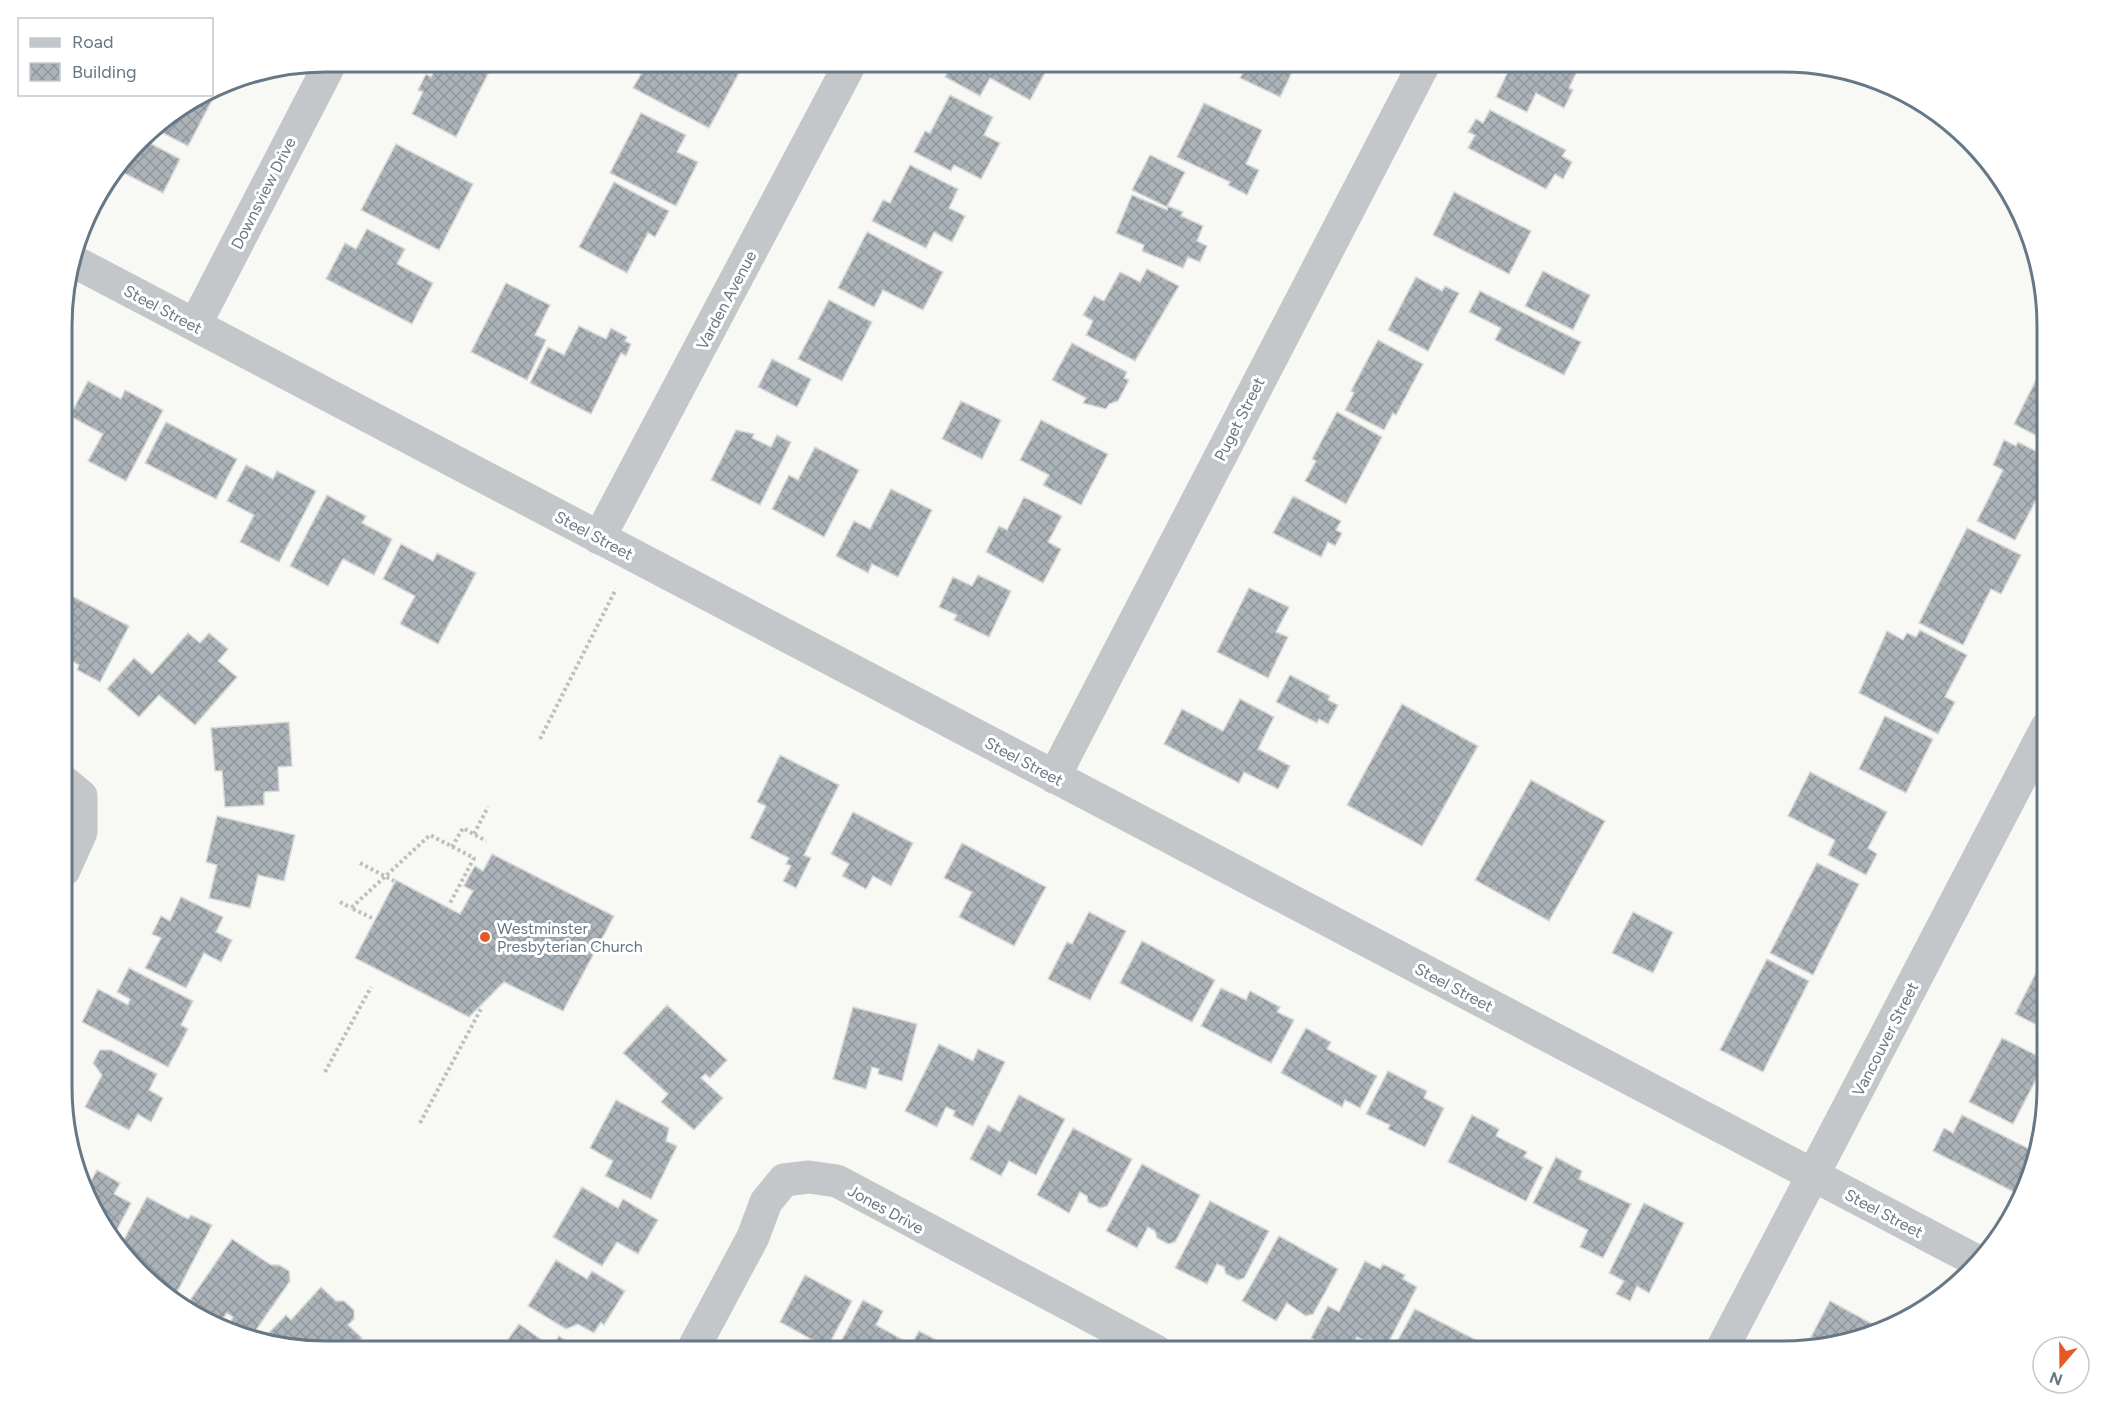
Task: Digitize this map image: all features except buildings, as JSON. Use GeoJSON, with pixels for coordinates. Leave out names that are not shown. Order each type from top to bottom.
{"type":"FeatureCollection","features":[{"type":"Feature","properties":{"kind":"street","name":"Downsview Drive"},"geometry":{"type":"LineString","coordinates":[[195,325],[326,72]]}},
{"type":"Feature","properties":{"kind":"street","name":"Varden Avenue"},"geometry":{"type":"LineString","coordinates":[[599,538],[846,72]]}},
{"type":"Feature","properties":{"kind":"street","name":"Puget Street"},"geometry":{"type":"LineString","coordinates":[[1054,777],[1420,72]]}},
{"type":"Feature","properties":{"kind":"street","name":"Steel Street"},"geometry":{"type":"LineString","coordinates":[[80,265],[1971,1258]]}},
{"type":"Feature","properties":{"kind":"street","name":"Vancouver Street"},"geometry":{"type":"LineString","coordinates":[[1726,1341],[2037,746]]}},
{"type":"Feature","properties":{"kind":"street"},"geometry":{"type":"LineString","coordinates":[[72,789],[81,796],[81,832],[72,852]]}},
{"type":"Feature","properties":{"kind":"street","name":"Jones Drive"},"geometry":{"type":"LineString","coordinates":[[697,1341],[753,1237],[766,1202],[784,1180],[809,1177],[837,1181],[1137,1341]]}},
{"type":"Feature","properties":{"kind":"path"},"geometry":{"type":"LineString","coordinates":[[540,739],[616,589]]}},
{"type":"Feature","properties":{"kind":"path"},"geometry":{"type":"LineString","coordinates":[[474,834],[488,807]]}},
{"type":"Feature","properties":{"kind":"path"},"geometry":{"type":"LineString","coordinates":[[452,847],[463,828],[486,841]]}},
{"type":"Feature","properties":{"kind":"path"},"geometry":{"type":"LineString","coordinates":[[351,908],[430,836],[474,858],[468,875],[449,905]]}},
{"type":"Feature","properties":{"kind":"path"},"geometry":{"type":"LineString","coordinates":[[360,863],[394,880]]}},
{"type":"Feature","properties":{"kind":"path"},"geometry":{"type":"LineString","coordinates":[[340,902],[372,918]]}},
{"type":"Feature","properties":{"kind":"path"},"geometry":{"type":"LineString","coordinates":[[325,1072],[371,987]]}},
{"type":"Feature","properties":{"kind":"path"},"geometry":{"type":"LineString","coordinates":[[420,1123],[482,1007]]}},
{"type":"Feature","properties":{"kind":"place","name":"Westminster Presbyterian Church"},"geometry":{"type":"Point","coordinates":[485,937]}}]}
